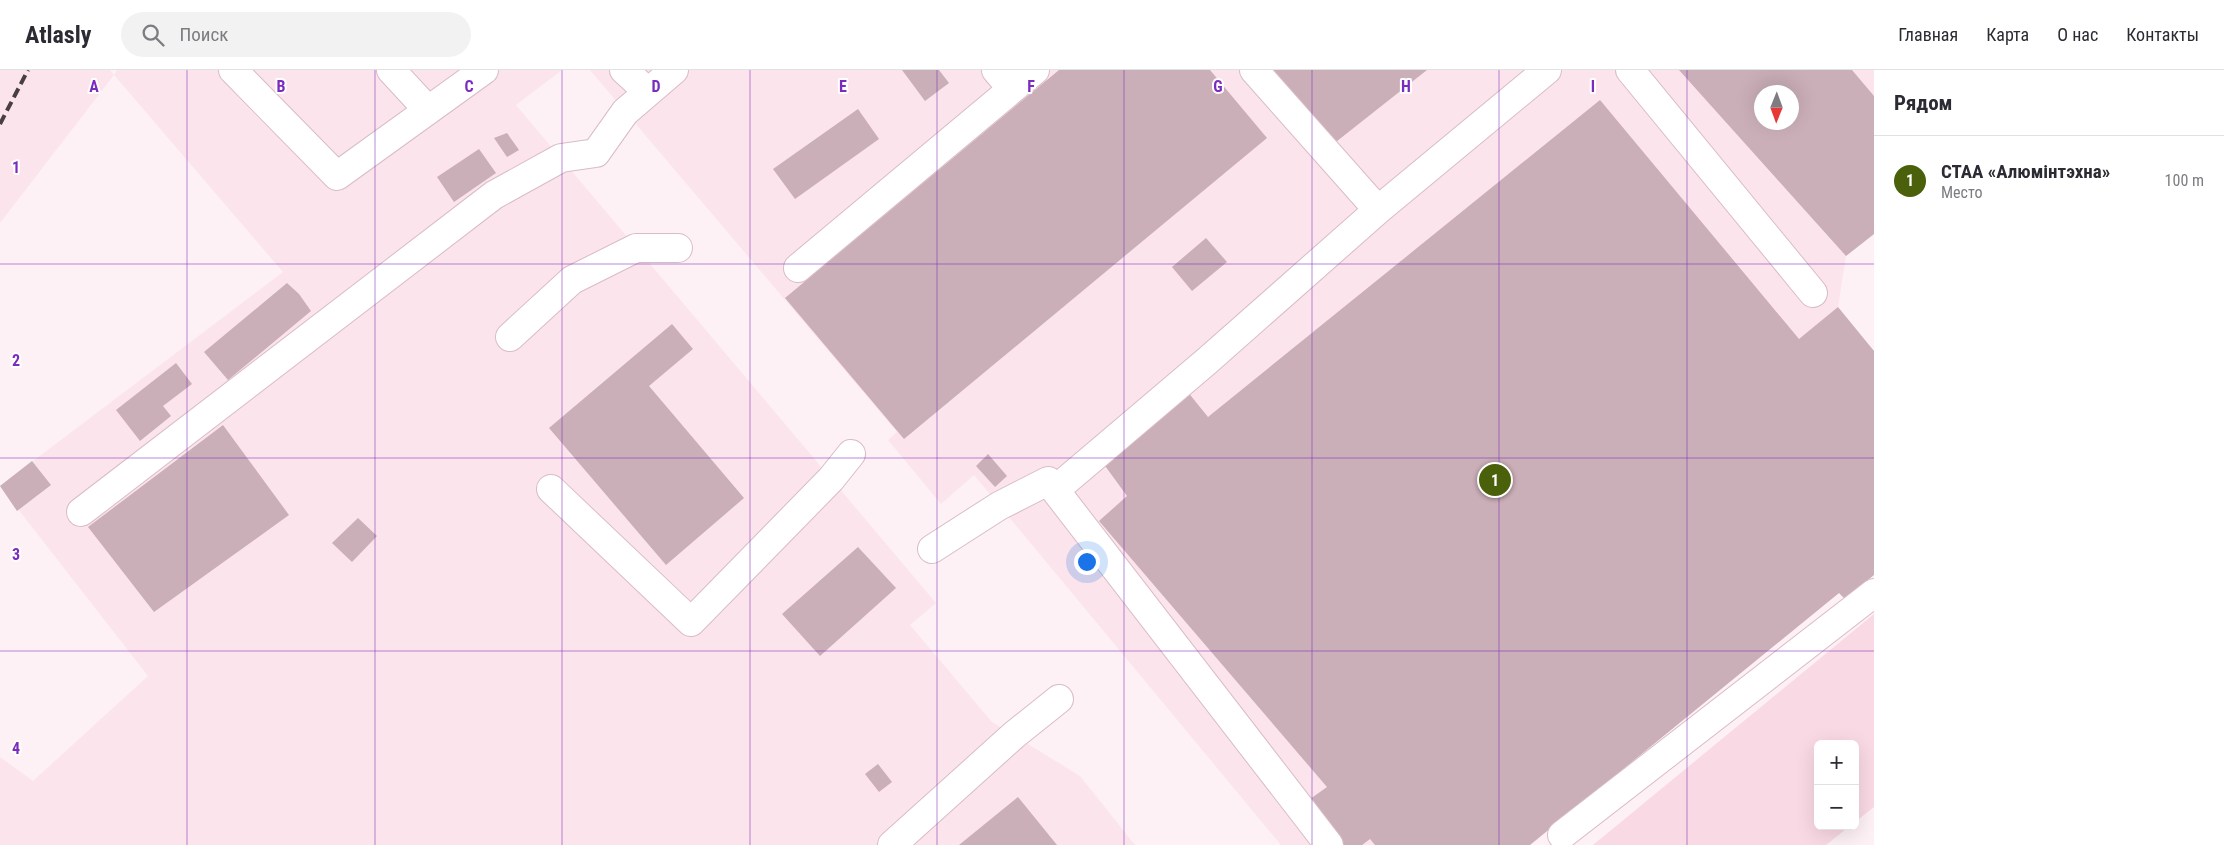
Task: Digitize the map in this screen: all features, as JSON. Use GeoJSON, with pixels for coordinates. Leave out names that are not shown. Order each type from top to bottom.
{"type":"FeatureCollection","features":[{"type":"Feature","properties":{"kind":"lane"},"geometry":{"type":"LineString","coordinates":[[233,70],[337,176],[484,70]]}},
{"type":"Feature","properties":{"kind":"lane"},"geometry":{"type":"LineString","coordinates":[[392,70],[428,110]]}},
{"type":"Feature","properties":{"kind":"lane"},"geometry":{"type":"LineString","coordinates":[[624,70],[648,92]]}},
{"type":"Feature","properties":{"kind":"lane"},"geometry":{"type":"LineString","coordinates":[[81,512],[494,195],[561,158],[596,152],[625,112],[674,70]]}},
{"type":"Feature","properties":{"kind":"lane"},"geometry":{"type":"LineString","coordinates":[[798,268],[1004,80],[1035,70]]}},
{"type":"Feature","properties":{"kind":"lane"},"geometry":{"type":"LineString","coordinates":[[1254,70],[1378,210]]}},
{"type":"Feature","properties":{"kind":"lane"},"geometry":{"type":"LineString","coordinates":[[1055,490],[1378,210],[1547,70]]}},
{"type":"Feature","properties":{"kind":"lane"},"geometry":{"type":"LineString","coordinates":[[1630,70],[1813,293]]}},
{"type":"Feature","properties":{"kind":"lane"},"geometry":{"type":"LineString","coordinates":[[510,337],[572,280],[636,248],[678,248]]}},
{"type":"Feature","properties":{"kind":"lane"},"geometry":{"type":"LineString","coordinates":[[551,489],[691,622],[831,479],[851,454]]}},
{"type":"Feature","properties":{"kind":"lane"},"geometry":{"type":"LineString","coordinates":[[932,549],[999,506],[1048,481],[1328,845]]}},
{"type":"Feature","properties":{"kind":"lane"},"geometry":{"type":"LineString","coordinates":[[1562,835],[1874,593]]}},
{"type":"Feature","properties":{"kind":"lane"},"geometry":{"type":"LineString","coordinates":[[892,845],[1014,735],[1059,699]]}},
{"type":"Feature","properties":{"kind":"shaded area"},"geometry":{"type":"Polygon","coordinates":[[[0,70],[110,70],[114,75],[0,223],[0,70]]]}},
{"type":"Feature","properties":{"kind":"shaded area"},"geometry":{"type":"Polygon","coordinates":[[[117,70],[562,70],[516,105],[936,603],[910,625],[992,722],[1080,776],[1135,845],[0,845],[0,757],[33,781],[148,676],[0,486],[283,272],[114,75],[117,70]]]}},
{"type":"Feature","properties":{"kind":"shaded area"},"geometry":{"type":"Polygon","coordinates":[[[590,70],[1874,70],[1874,234],[1846,256],[1838,307],[1845,599],[1839,593],[1530,845],[1281,845],[974,475],[941,504],[888,440],[897,432],[590,70]]]}},
{"type":"Feature","properties":{"kind":"shaded area"},"geometry":{"type":"Polygon","coordinates":[[[1874,614],[1874,807],[1859,819],[1859,740],[1814,740],[1814,830],[1845,830],[1826,845],[1593,845],[1874,614]]]}},
{"type":"Feature","properties":{"kind":"building"},"geometry":{"type":"Polygon","coordinates":[[[902,70],[939,70],[949,83],[925,101],[902,70]]]}},
{"type":"Feature","properties":{"kind":"building"},"geometry":{"type":"Polygon","coordinates":[[[1059,70],[1210,70],[1267,138],[904,439],[785,298],[1059,70]]]}},
{"type":"Feature","properties":{"kind":"building"},"geometry":{"type":"Polygon","coordinates":[[[1265,70],[1427,70],[1327,149],[1265,70]]]}},
{"type":"Feature","properties":{"kind":"building"},"geometry":{"type":"Polygon","coordinates":[[[1679,70],[1852,70],[1874,96],[1874,234],[1846,256],[1679,70]]]}},
{"type":"Feature","properties":{"kind":"building"},"geometry":{"type":"Polygon","coordinates":[[[1600,100],[1799,339],[1838,307],[1874,351],[1874,575],[1845,599],[1839,593],[1530,845],[1375,845],[1370,839],[1362,845],[1342,845],[1306,802],[1327,787],[1099,521],[1127,496],[1103,463],[1187,391],[1208,417],[1600,100]]]}},
{"type":"Feature","properties":{"kind":"building"},"geometry":{"type":"Polygon","coordinates":[[[858,109],[879,139],[795,199],[773,169],[858,109]]]}},
{"type":"Feature","properties":{"kind":"building"},"geometry":{"type":"Polygon","coordinates":[[[507,133],[519,150],[507,157],[494,138],[507,133]]]}},
{"type":"Feature","properties":{"kind":"building"},"geometry":{"type":"Polygon","coordinates":[[[479,149],[496,173],[454,202],[437,177],[479,149]]]}},
{"type":"Feature","properties":{"kind":"building"},"geometry":{"type":"Polygon","coordinates":[[[1206,238],[1227,262],[1192,291],[1172,267],[1206,238]]]}},
{"type":"Feature","properties":{"kind":"building"},"geometry":{"type":"Polygon","coordinates":[[[287,283],[299,294],[311,311],[228,380],[204,352],[287,283]]]}},
{"type":"Feature","properties":{"kind":"building"},"geometry":{"type":"Polygon","coordinates":[[[672,324],[693,349],[649,386],[744,498],[666,565],[549,428],[672,324]]]}},
{"type":"Feature","properties":{"kind":"building"},"geometry":{"type":"Polygon","coordinates":[[[176,363],[192,384],[163,406],[171,416],[140,441],[116,410],[176,363]]]}},
{"type":"Feature","properties":{"kind":"building"},"geometry":{"type":"Polygon","coordinates":[[[223,425],[289,515],[154,612],[88,527],[223,425]]]}},
{"type":"Feature","properties":{"kind":"building"},"geometry":{"type":"Polygon","coordinates":[[[988,454],[1007,476],[995,487],[976,466],[988,454]]]}},
{"type":"Feature","properties":{"kind":"building"},"geometry":{"type":"Polygon","coordinates":[[[32,461],[51,485],[17,511],[0,486],[32,461]]]}},
{"type":"Feature","properties":{"kind":"building"},"geometry":{"type":"Polygon","coordinates":[[[358,518],[377,536],[352,562],[332,543],[358,518]]]}},
{"type":"Feature","properties":{"kind":"building"},"geometry":{"type":"Polygon","coordinates":[[[858,547],[896,588],[820,656],[782,614],[858,547]]]}},
{"type":"Feature","properties":{"kind":"building"},"geometry":{"type":"Polygon","coordinates":[[[878,764],[892,782],[879,792],[865,774],[878,764]]]}},
{"type":"Feature","properties":{"kind":"building"},"geometry":{"type":"Polygon","coordinates":[[[1018,797],[1057,845],[959,845],[1018,797]]]}},
{"type":"Feature","properties":{"kind":"railway"},"geometry":{"type":"LineString","coordinates":[[0,124],[28,70]]}},
{"type":"Feature","properties":{"kind":"place","name":"СТАА «Алюмінтэхна»"},"geometry":{"type":"Point","coordinates":[1495,480]}}]}
